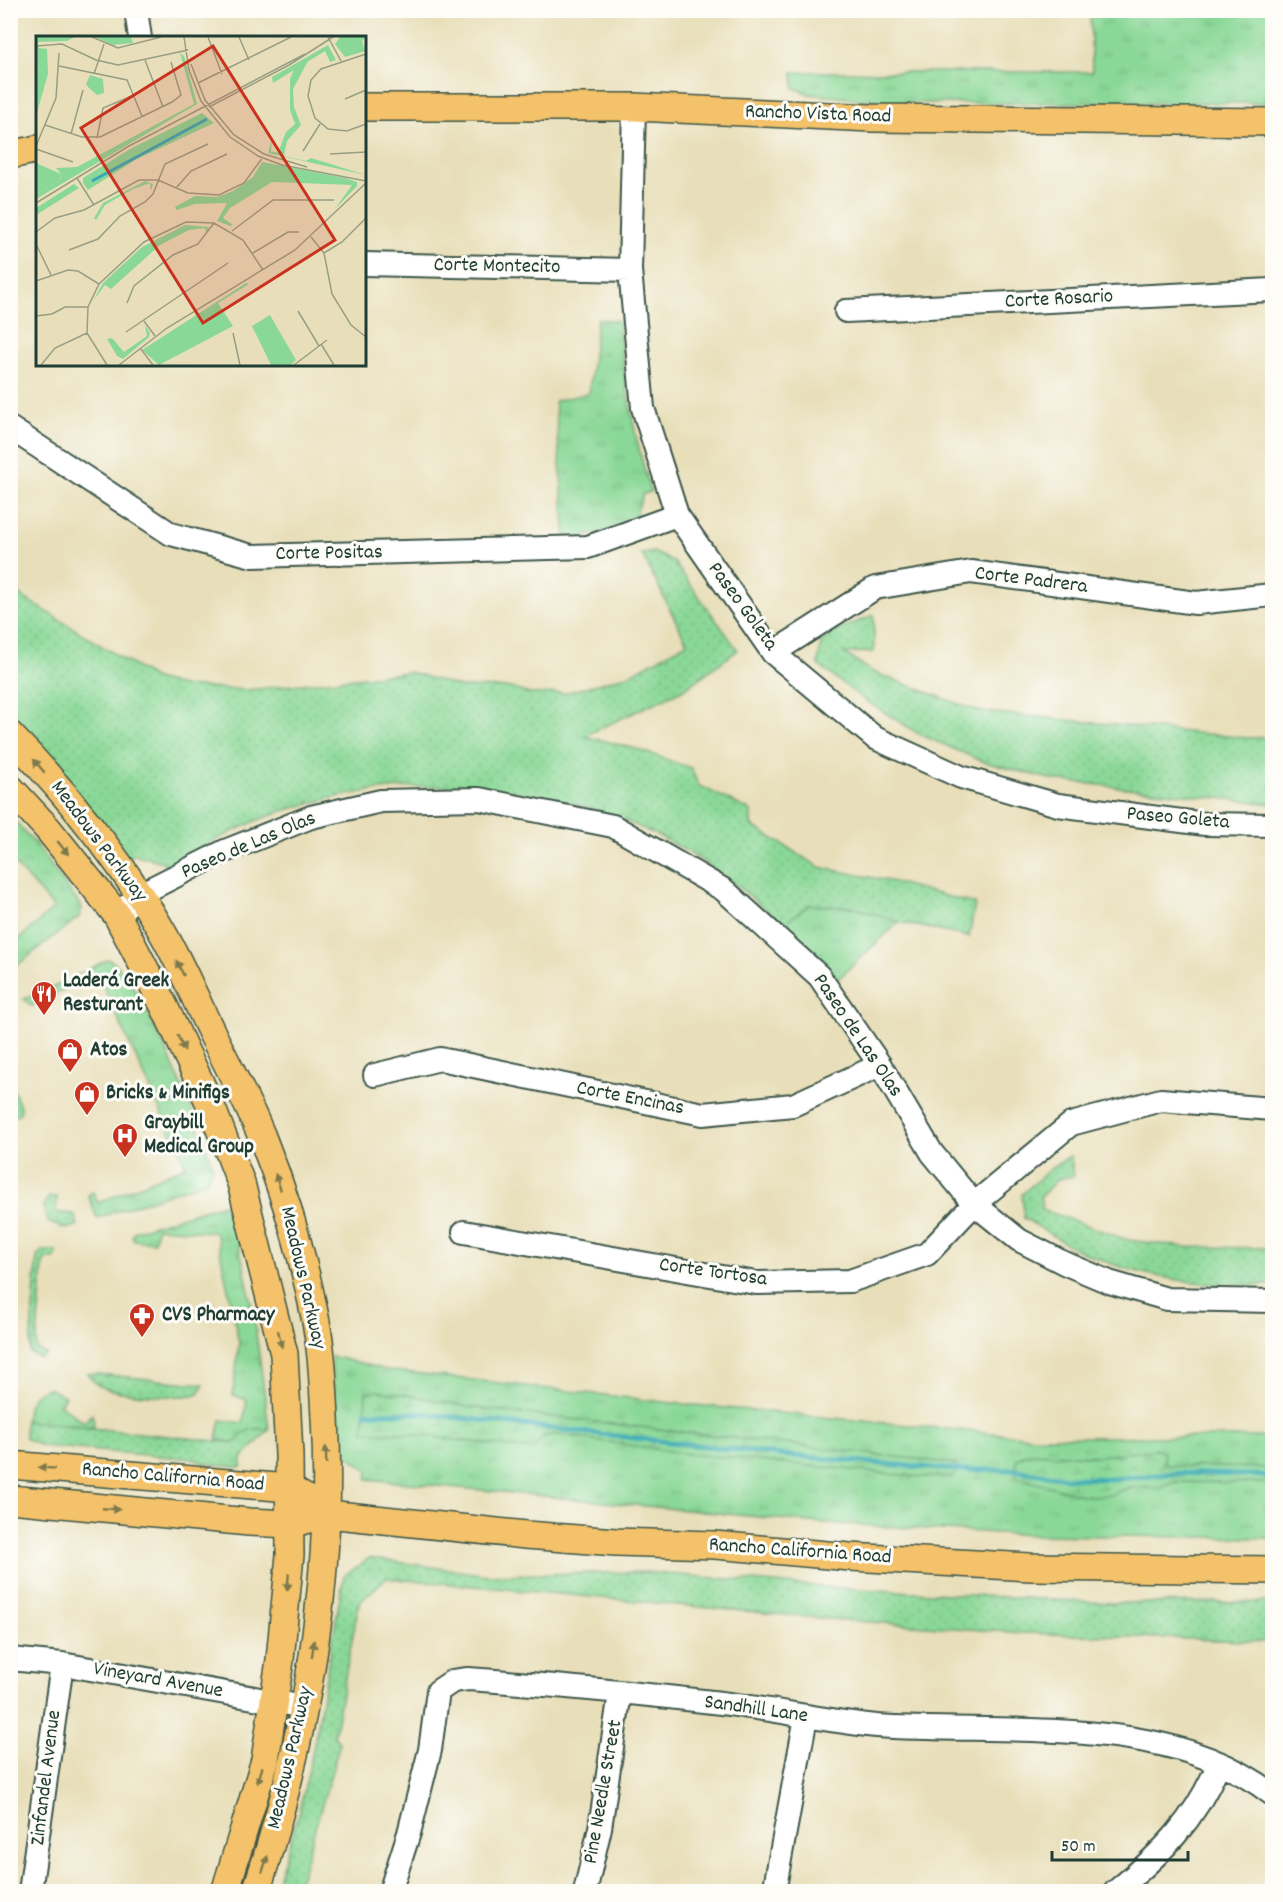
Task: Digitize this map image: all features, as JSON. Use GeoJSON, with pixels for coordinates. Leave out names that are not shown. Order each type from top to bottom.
{"type":"FeatureCollection","features":[{"type":"Feature","properties":{"kind":"main road","name":"Rancho Vista Road"},"geometry":{"type":"LineString","coordinates":[[366,106],[634,108],[872,118],[1272,122]]}},
{"type":"Feature","properties":{"kind":"main road"},"geometry":{"type":"LineString","coordinates":[[10,155],[36,150]]}},
{"type":"Feature","properties":{"kind":"main road","name":"Meadows Parkway"},"geometry":{"type":"LineString","coordinates":[[10,735],[74,807],[140,894],[162,930],[261,1134],[279,1182],[315,1316],[322,1359],[328,1514],[305,1707],[281,1814],[256,1892]]}},
{"type":"Feature","properties":{"kind":"main road","name":"Meadows Parkway"},"geometry":{"type":"LineString","coordinates":[[10,788],[48,830],[117,915],[206,1096],[241,1183],[284,1354],[290,1555],[274,1702],[264,1760],[225,1892]]}},
{"type":"Feature","properties":{"kind":"main road","name":"Rancho California Road"},"geometry":{"type":"LineString","coordinates":[[10,1465],[289,1488],[328,1514]]}},
{"type":"Feature","properties":{"kind":"main road","name":"Rancho California Road"},"geometry":{"type":"LineString","coordinates":[[10,1499],[290,1524],[328,1514],[616,1542],[715,1545],[872,1558],[1030,1567],[1272,1570]]}},
{"type":"Feature","properties":{"kind":"street"},"geometry":{"type":"LineString","coordinates":[[136,10],[140,36]]}},
{"type":"Feature","properties":{"kind":"street","name":"Paseo Goleta"},"geometry":{"type":"LineString","coordinates":[[634,108],[630,270],[643,408],[677,515],[773,653],[875,738],[961,777],[1058,805],[1205,824],[1272,825]]}},
{"type":"Feature","properties":{"kind":"street","name":"Corte Montecito"},"geometry":{"type":"LineString","coordinates":[[366,264],[630,270]]}},
{"type":"Feature","properties":{"kind":"street","name":"Corte Rosario"},"geometry":{"type":"LineString","coordinates":[[846,311],[1272,290]]}},
{"type":"Feature","properties":{"kind":"street","name":"Corte Positas"},"geometry":{"type":"LineString","coordinates":[[10,428],[171,534],[252,556],[588,547],[677,515]]}},
{"type":"Feature","properties":{"kind":"street","name":"Corte Padrera"},"geometry":{"type":"LineString","coordinates":[[773,653],[875,588],[971,572],[1196,603],[1272,595]]}},
{"type":"Feature","properties":{"kind":"street","name":"Paseo de Las Olas"},"geometry":{"type":"LineString","coordinates":[[117,915],[140,894],[225,850],[311,817],[381,801],[479,799],[613,826],[724,891],[819,976],[880,1065],[932,1153],[974,1204],[1019,1240],[1064,1263],[1109,1282],[1167,1299],[1272,1301]]}},
{"type":"Feature","properties":{"kind":"street","name":"Corte Encinas"},"geometry":{"type":"LineString","coordinates":[[375,1076],[440,1059],[703,1114],[793,1105],[880,1065]]}},
{"type":"Feature","properties":{"kind":"street","name":"Corte Tortosa"},"geometry":{"type":"LineString","coordinates":[[464,1232],[756,1283],[850,1281],[927,1254],[974,1204],[1071,1124],[1161,1100],[1272,1109]]}},
{"type":"Feature","properties":{"kind":"street","name":"Vineyard Avenue"},"geometry":{"type":"LineString","coordinates":[[10,1659],[62,1664],[305,1707]]}},
{"type":"Feature","properties":{"kind":"street","name":"Zinfandel Avenue"},"geometry":{"type":"LineString","coordinates":[[30,1892],[62,1664]]}},
{"type":"Feature","properties":{"kind":"street","name":"Sandhill Lane"},"geometry":{"type":"LineString","coordinates":[[390,1892],[409,1833],[430,1750],[438,1691],[453,1681],[468,1679],[723,1703],[806,1717],[877,1725],[1071,1733],[1153,1742],[1220,1763],[1272,1794]]}},
{"type":"Feature","properties":{"kind":"street","name":"Pine Needle Street"},"geometry":{"type":"LineString","coordinates":[[585,1892],[600,1828],[620,1693]]}},
{"type":"Feature","properties":{"kind":"street"},"geometry":{"type":"LineString","coordinates":[[774,1892],[806,1717]]}},
{"type":"Feature","properties":{"kind":"street"},"geometry":{"type":"LineString","coordinates":[[1115,1892],[1159,1856],[1177,1836],[1197,1810],[1220,1763]]}},
{"type":"Feature","properties":{"kind":"green space"},"geometry":{"type":"Polygon","coordinates":[[[1090,11],[1272,11],[1272,103],[898,103],[809,94],[794,88],[793,72],[1092,72],[1090,11]]]}},
{"type":"Feature","properties":{"kind":"green space"},"geometry":{"type":"Polygon","coordinates":[[[597,319],[618,321],[630,407],[651,492],[643,494],[636,514],[638,521],[597,534],[566,539],[555,401],[589,393],[597,319]]]}},
{"type":"Feature","properties":{"kind":"green space"},"geometry":{"type":"Polygon","coordinates":[[[653,552],[673,561],[738,650],[684,689],[584,736],[637,749],[691,768],[698,785],[751,811],[751,825],[819,867],[894,882],[975,904],[969,937],[899,922],[854,907],[809,905],[783,924],[708,865],[681,848],[637,826],[590,809],[541,796],[492,789],[441,787],[391,789],[341,796],[260,819],[167,868],[163,862],[134,854],[127,859],[42,751],[11,721],[10,589],[155,679],[182,686],[247,690],[410,672],[460,687],[511,688],[529,694],[565,693],[629,675],[687,643],[642,554],[653,552]]]}},
{"type":"Feature","properties":{"kind":"green space"},"geometry":{"type":"Polygon","coordinates":[[[874,615],[874,652],[844,653],[873,672],[978,711],[1247,738],[1272,737],[1272,804],[1054,780],[984,762],[919,734],[863,699],[818,665],[821,641],[835,631],[874,615]]]}},
{"type":"Feature","properties":{"kind":"green space"},"geometry":{"type":"Polygon","coordinates":[[[11,817],[33,841],[82,908],[79,917],[11,970],[11,946],[54,908],[11,860],[11,817]]]}},
{"type":"Feature","properties":{"kind":"green space"},"geometry":{"type":"Polygon","coordinates":[[[809,905],[854,907],[899,922],[838,979],[783,924],[809,905]]]}},
{"type":"Feature","properties":{"kind":"green space"},"geometry":{"type":"Polygon","coordinates":[[[108,959],[121,970],[152,1020],[183,1088],[213,1167],[207,1181],[97,1218],[88,1195],[93,1192],[98,1203],[186,1166],[97,973],[32,1006],[24,999],[61,984],[108,959]]]}},
{"type":"Feature","properties":{"kind":"green space"},"geometry":{"type":"Polygon","coordinates":[[[11,1084],[21,1109],[20,1113],[13,1117],[11,1116],[11,1084]]]}},
{"type":"Feature","properties":{"kind":"green space"},"geometry":{"type":"Polygon","coordinates":[[[1070,1156],[1074,1176],[1058,1179],[1040,1197],[1043,1210],[1128,1240],[1186,1247],[1272,1248],[1272,1285],[1196,1282],[1124,1268],[1076,1249],[1024,1218],[1022,1194],[1050,1169],[1070,1156]]]}},
{"type":"Feature","properties":{"kind":"green space"},"geometry":{"type":"Polygon","coordinates":[[[49,1197],[57,1197],[56,1212],[74,1214],[78,1225],[67,1229],[49,1223],[45,1216],[44,1204],[49,1197]]]}},
{"type":"Feature","properties":{"kind":"green space"},"geometry":{"type":"Polygon","coordinates":[[[226,1203],[248,1286],[269,1430],[250,1430],[235,1443],[217,1439],[221,1420],[243,1423],[247,1400],[233,1395],[239,1343],[217,1236],[213,1232],[157,1228],[154,1242],[134,1240],[132,1236],[135,1231],[226,1203]]]}},
{"type":"Feature","properties":{"kind":"green space"},"geometry":{"type":"Polygon","coordinates":[[[42,1251],[55,1251],[57,1255],[54,1259],[46,1259],[43,1264],[36,1349],[46,1354],[41,1358],[30,1353],[30,1349],[37,1257],[42,1251]]]}},
{"type":"Feature","properties":{"kind":"green space"},"geometry":{"type":"Polygon","coordinates":[[[331,1356],[387,1370],[673,1403],[1034,1437],[1272,1437],[1272,1538],[1033,1535],[821,1523],[367,1479],[368,1471],[348,1456],[339,1454],[331,1356]]]}},
{"type":"Feature","properties":{"kind":"green space"},"geometry":{"type":"Polygon","coordinates":[[[87,1373],[204,1384],[199,1393],[191,1395],[150,1395],[108,1389],[96,1383],[87,1373]]]}},
{"type":"Feature","properties":{"kind":"green space"},"geometry":{"type":"Polygon","coordinates":[[[48,1388],[65,1396],[60,1405],[84,1422],[93,1414],[94,1427],[25,1421],[31,1400],[42,1390],[48,1388]]]}},
{"type":"Feature","properties":{"kind":"green space"},"geometry":{"type":"Polygon","coordinates":[[[376,1391],[468,1407],[956,1464],[954,1477],[922,1477],[689,1454],[554,1434],[543,1437],[532,1450],[403,1433],[364,1432],[366,1392],[376,1391]]]}},
{"type":"Feature","properties":{"kind":"green space"},"geometry":{"type":"Polygon","coordinates":[[[25,1421],[235,1443],[250,1430],[269,1430],[242,1458],[242,1467],[223,1466],[193,1459],[41,1446],[25,1438],[25,1421]]]}},
{"type":"Feature","properties":{"kind":"green space"},"geometry":{"type":"Polygon","coordinates":[[[1156,1450],[1164,1452],[1164,1463],[1172,1466],[1272,1468],[1272,1483],[1175,1482],[1159,1489],[1141,1487],[1122,1490],[1111,1495],[1086,1496],[1017,1478],[1015,1470],[1017,1459],[1027,1453],[1098,1456],[1156,1450]]]}},
{"type":"Feature","properties":{"kind":"green space"},"geometry":{"type":"Polygon","coordinates":[[[369,1558],[488,1575],[644,1572],[824,1587],[1109,1603],[1272,1602],[1272,1642],[1023,1633],[841,1620],[386,1578],[359,1603],[334,1736],[340,1743],[302,1873],[294,1891],[273,1891],[287,1853],[308,1775],[344,1576],[369,1558]]]}},
{"type":"Feature","properties":{"kind":"waterway"},"geometry":{"type":"LineString","coordinates":[[365,1413],[418,1413],[781,1455],[955,1470],[1015,1470],[1066,1478],[1115,1479],[1179,1473],[1272,1476]]}},
{"type":"Feature","properties":{"kind":"place","name":"Laderá Greek Resturant"},"geometry":{"type":"Point","coordinates":[44,1017]}},
{"type":"Feature","properties":{"kind":"place","name":"Atos"},"geometry":{"type":"Point","coordinates":[70,1074]}},
{"type":"Feature","properties":{"kind":"place","name":"Bricks & Minifigs"},"geometry":{"type":"Point","coordinates":[87,1117]}},
{"type":"Feature","properties":{"kind":"place","name":"Graybill Medical Group"},"geometry":{"type":"Point","coordinates":[125,1159]}},
{"type":"Feature","properties":{"kind":"place","name":"CVS Pharmacy"},"geometry":{"type":"Point","coordinates":[142,1339]}}]}
